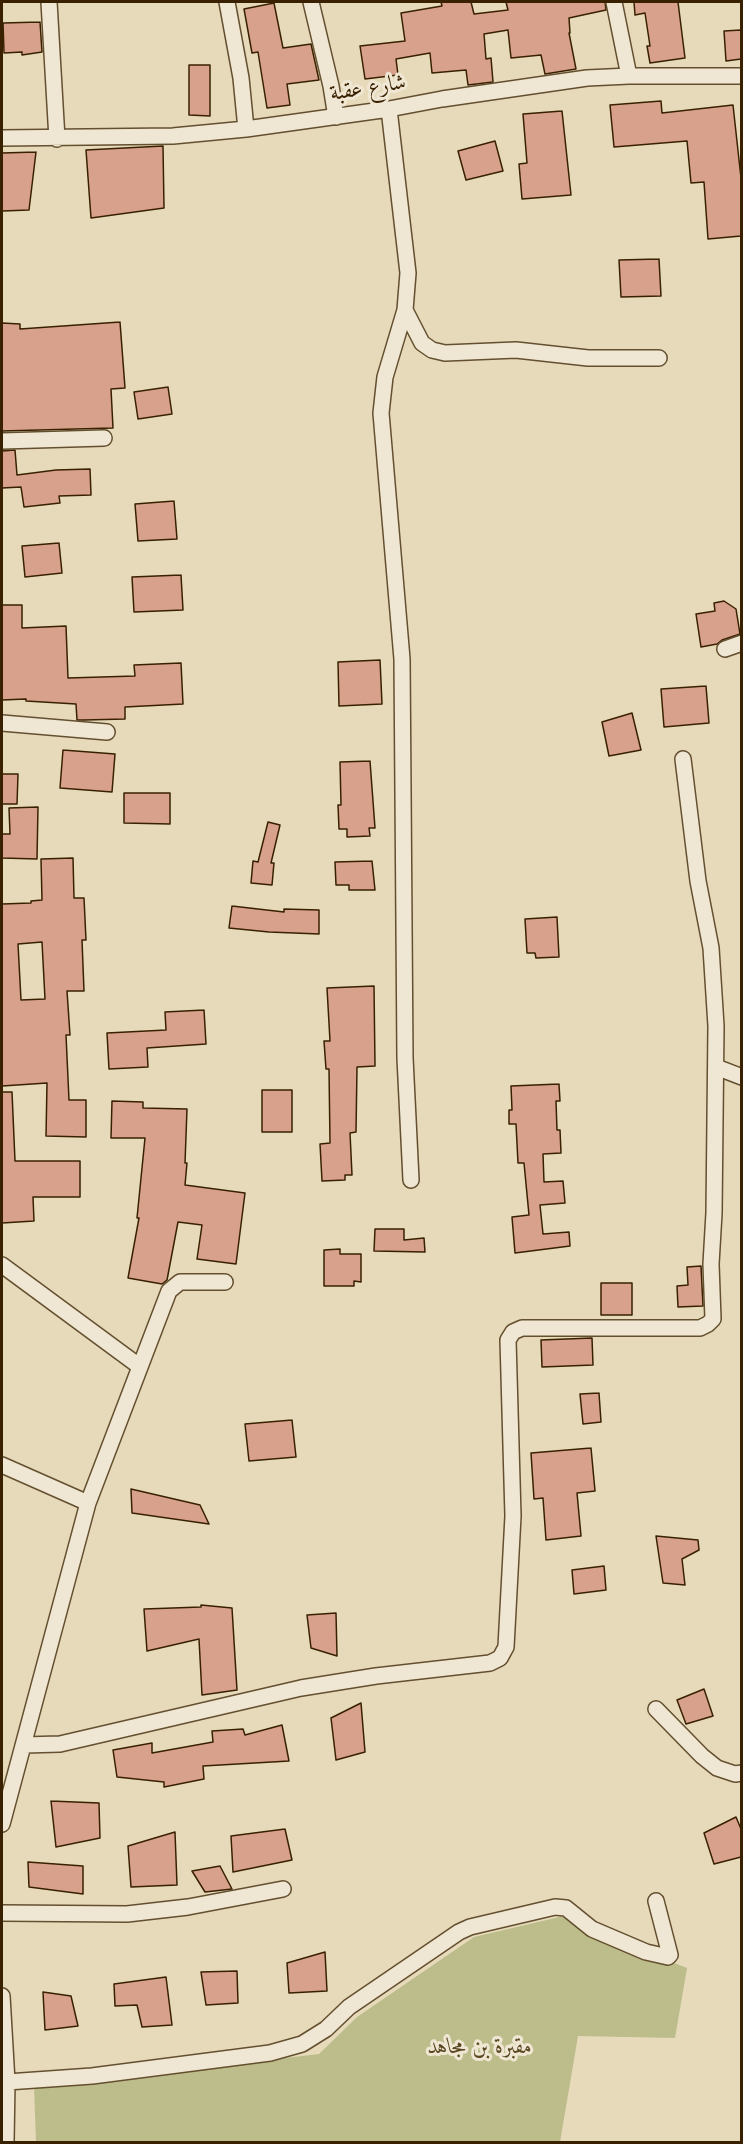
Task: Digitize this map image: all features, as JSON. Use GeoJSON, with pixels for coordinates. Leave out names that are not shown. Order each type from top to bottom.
{"type":"FeatureCollection","features":[{"type":"Feature","properties":{"kind":"street"},"geometry":{"type":"LineString","coordinates":[[49,2],[57,139]]}},
{"type":"Feature","properties":{"kind":"street"},"geometry":{"type":"LineString","coordinates":[[227,2],[241,78],[246,129]]}},
{"type":"Feature","properties":{"kind":"street"},"geometry":{"type":"LineString","coordinates":[[311,2],[336,117]]}},
{"type":"Feature","properties":{"kind":"street"},"geometry":{"type":"LineString","coordinates":[[614,2],[629,76]]}},
{"type":"Feature","properties":{"kind":"street","name":"شارع عقبة"},"geometry":{"type":"LineString","coordinates":[[2,138],[173,136],[389,110],[442,99],[587,78],[741,76]]}},
{"type":"Feature","properties":{"kind":"street"},"geometry":{"type":"LineString","coordinates":[[389,110],[408,273],[405,310],[385,377],[381,413],[402,659],[405,1058],[411,1180]]}},
{"type":"Feature","properties":{"kind":"street"},"geometry":{"type":"LineString","coordinates":[[405,310],[422,343],[432,350],[445,353],[516,350],[588,358],[659,358]]}},
{"type":"Feature","properties":{"kind":"street"},"geometry":{"type":"LineString","coordinates":[[2,441],[104,438]]}},
{"type":"Feature","properties":{"kind":"street"},"geometry":{"type":"LineString","coordinates":[[725,649],[741,643]]}},
{"type":"Feature","properties":{"kind":"street"},"geometry":{"type":"LineString","coordinates":[[2,723],[107,732]]}},
{"type":"Feature","properties":{"kind":"street"},"geometry":{"type":"LineString","coordinates":[[24,1745],[60,1744],[301,1688],[376,1676],[490,1663],[500,1658],[506,1647],[513,1516],[508,1340],[513,1332],[522,1328],[700,1328],[712,1319],[716,1026],[711,948],[698,880],[683,759]]}},
{"type":"Feature","properties":{"kind":"street"},"geometry":{"type":"LineString","coordinates":[[716,1067],[741,1077]]}},
{"type":"Feature","properties":{"kind":"street"},"geometry":{"type":"LineString","coordinates":[[2,1265],[139,1366]]}},
{"type":"Feature","properties":{"kind":"street"},"geometry":{"type":"LineString","coordinates":[[2,1824],[88,1503],[169,1291],[180,1282],[225,1282]]}},
{"type":"Feature","properties":{"kind":"street"},"geometry":{"type":"LineString","coordinates":[[2,1465],[88,1503]]}},
{"type":"Feature","properties":{"kind":"street"},"geometry":{"type":"LineString","coordinates":[[656,1709],[702,1756],[717,1768],[735,1774],[741,1773]]}},
{"type":"Feature","properties":{"kind":"street"},"geometry":{"type":"LineString","coordinates":[[2,1913],[127,1914],[188,1907],[283,1889]]}},
{"type":"Feature","properties":{"kind":"street"},"geometry":{"type":"LineString","coordinates":[[7,2082],[92,2076],[270,2053],[302,2044],[326,2029],[349,2007],[459,1932],[470,1927],[555,1908],[566,1908],[592,1929],[609,1937],[646,1952],[668,1957],[670,1955],[656,1901]]}},
{"type":"Feature","properties":{"kind":"street"},"geometry":{"type":"LineString","coordinates":[[2,1996],[7,2082],[6,2142]]}},
{"type":"Feature","properties":{"kind":"green space","name":"مقبرة بن مجاهد"},"geometry":{"type":"Polygon","coordinates":[[[572,1914],[585,1928],[687,1968],[675,2038],[578,2036],[560,2142],[36,2142],[34,2087],[319,2054],[357,2017],[474,1937],[572,1914]]]}},
{"type":"Feature","properties":{"kind":"building"},"geometry":{"type":"Polygon","coordinates":[[[441,2],[471,2],[474,14],[508,10],[506,2],[605,2],[606,10],[569,18],[569,33],[576,69],[545,74],[541,55],[511,58],[508,30],[484,34],[486,59],[491,58],[493,82],[468,85],[466,70],[432,73],[430,53],[396,59],[398,75],[365,79],[360,46],[405,41],[401,13],[442,6],[441,2]]]}},
{"type":"Feature","properties":{"kind":"building"},"geometry":{"type":"Polygon","coordinates":[[[634,2],[678,2],[685,58],[650,63],[645,13],[635,15],[634,2]]]}},
{"type":"Feature","properties":{"kind":"building"},"geometry":{"type":"Polygon","coordinates":[[[274,3],[283,48],[311,44],[319,80],[287,84],[290,105],[267,108],[258,52],[252,53],[244,9],[274,3]]]}},
{"type":"Feature","properties":{"kind":"building"},"geometry":{"type":"Polygon","coordinates":[[[40,22],[42,52],[22,55],[22,52],[4,53],[3,23],[40,22]]]}},
{"type":"Feature","properties":{"kind":"building"},"geometry":{"type":"Polygon","coordinates":[[[741,30],[741,59],[726,61],[724,31],[741,30]]]}},
{"type":"Feature","properties":{"kind":"building"},"geometry":{"type":"Polygon","coordinates":[[[189,65],[210,65],[210,116],[189,115],[189,65]]]}},
{"type":"Feature","properties":{"kind":"building"},"geometry":{"type":"Polygon","coordinates":[[[661,101],[662,113],[733,105],[741,178],[741,236],[708,239],[704,182],[691,183],[687,141],[614,147],[610,105],[661,101]]]}},
{"type":"Feature","properties":{"kind":"building"},"geometry":{"type":"Polygon","coordinates":[[[562,111],[571,195],[522,199],[519,164],[527,163],[523,114],[562,111]]]}},
{"type":"Feature","properties":{"kind":"building"},"geometry":{"type":"Polygon","coordinates":[[[495,141],[503,171],[466,180],[458,151],[495,141]]]}},
{"type":"Feature","properties":{"kind":"building"},"geometry":{"type":"Polygon","coordinates":[[[163,146],[164,208],[91,218],[86,150],[163,146]]]}},
{"type":"Feature","properties":{"kind":"building"},"geometry":{"type":"Polygon","coordinates":[[[36,152],[29,210],[2,211],[2,153],[36,152]]]}},
{"type":"Feature","properties":{"kind":"building"},"geometry":{"type":"Polygon","coordinates":[[[659,259],[661,296],[621,297],[619,260],[659,259]]]}},
{"type":"Feature","properties":{"kind":"building"},"geometry":{"type":"Polygon","coordinates":[[[120,322],[125,388],[111,389],[113,428],[2,431],[2,323],[20,324],[20,329],[120,322]]]}},
{"type":"Feature","properties":{"kind":"building"},"geometry":{"type":"Polygon","coordinates":[[[168,387],[172,414],[138,419],[134,392],[168,387]]]}},
{"type":"Feature","properties":{"kind":"building"},"geometry":{"type":"Polygon","coordinates":[[[15,450],[17,475],[90,469],[91,495],[59,496],[60,503],[24,507],[21,487],[2,488],[2,451],[15,450]]]}},
{"type":"Feature","properties":{"kind":"building"},"geometry":{"type":"Polygon","coordinates":[[[174,501],[177,539],[138,541],[135,504],[174,501]]]}},
{"type":"Feature","properties":{"kind":"building"},"geometry":{"type":"Polygon","coordinates":[[[59,543],[62,573],[25,577],[22,546],[59,543]]]}},
{"type":"Feature","properties":{"kind":"building"},"geometry":{"type":"Polygon","coordinates":[[[181,575],[183,610],[134,612],[132,577],[181,575]]]}},
{"type":"Feature","properties":{"kind":"building"},"geometry":{"type":"Polygon","coordinates":[[[724,601],[736,609],[740,634],[717,644],[701,647],[696,614],[715,611],[714,603],[724,601]]]}},
{"type":"Feature","properties":{"kind":"building"},"geometry":{"type":"Polygon","coordinates":[[[2,605],[22,605],[22,628],[66,626],[68,678],[135,676],[134,665],[181,663],[183,704],[125,707],[125,719],[77,720],[76,704],[26,701],[26,699],[2,700],[2,605]]]}},
{"type":"Feature","properties":{"kind":"building"},"geometry":{"type":"Polygon","coordinates":[[[380,660],[382,704],[339,706],[338,662],[380,660]]]}},
{"type":"Feature","properties":{"kind":"building"},"geometry":{"type":"Polygon","coordinates":[[[706,686],[709,723],[664,727],[661,689],[706,686]]]}},
{"type":"Feature","properties":{"kind":"building"},"geometry":{"type":"Polygon","coordinates":[[[632,713],[641,750],[609,756],[602,722],[632,713]]]}},
{"type":"Feature","properties":{"kind":"building"},"geometry":{"type":"Polygon","coordinates":[[[63,750],[115,754],[112,792],[60,788],[63,750]]]}},
{"type":"Feature","properties":{"kind":"building"},"geometry":{"type":"Polygon","coordinates":[[[370,761],[375,828],[369,828],[370,836],[347,837],[347,829],[339,829],[340,762],[370,761]]]}},
{"type":"Feature","properties":{"kind":"building"},"geometry":{"type":"Polygon","coordinates":[[[2,774],[18,774],[17,804],[2,804],[2,774]]]}},
{"type":"Feature","properties":{"kind":"building"},"geometry":{"type":"Polygon","coordinates":[[[124,793],[170,793],[170,824],[124,823],[124,793]]]}},
{"type":"Feature","properties":{"kind":"building"},"geometry":{"type":"Polygon","coordinates":[[[38,807],[37,859],[2,858],[2,834],[10,834],[9,808],[38,807]]]}},
{"type":"Feature","properties":{"kind":"building"},"geometry":{"type":"Polygon","coordinates":[[[268,822],[280,825],[271,863],[274,863],[272,885],[251,883],[253,861],[258,862],[268,822]]]}},
{"type":"Feature","properties":{"kind":"building"},"geometry":{"type":"Polygon","coordinates":[[[73,858],[74,898],[84,898],[86,940],[82,940],[84,991],[67,991],[70,1035],[66,1035],[69,1100],[86,1100],[86,1137],[46,1136],[47,1083],[2,1086],[2,904],[31,903],[31,901],[42,900],[41,859],[73,858]],[[42,942],[18,944],[21,1000],[45,999],[42,942]]]}},
{"type":"Feature","properties":{"kind":"building"},"geometry":{"type":"Polygon","coordinates":[[[372,861],[375,890],[349,890],[349,885],[336,885],[335,862],[372,861]]]}},
{"type":"Feature","properties":{"kind":"building"},"geometry":{"type":"Polygon","coordinates":[[[232,906],[284,912],[284,909],[319,910],[319,934],[229,928],[232,906]]]}},
{"type":"Feature","properties":{"kind":"building"},"geometry":{"type":"Polygon","coordinates":[[[557,917],[559,957],[536,958],[535,953],[527,953],[525,919],[557,917]]]}},
{"type":"Feature","properties":{"kind":"building"},"geometry":{"type":"Polygon","coordinates":[[[374,986],[375,1066],[357,1067],[356,1132],[350,1133],[352,1175],[345,1175],[345,1180],[322,1181],[320,1144],[330,1143],[329,1069],[326,1069],[324,1041],[330,1041],[327,988],[374,986]]]}},
{"type":"Feature","properties":{"kind":"building"},"geometry":{"type":"Polygon","coordinates":[[[204,1010],[206,1044],[147,1048],[148,1067],[109,1069],[107,1033],[166,1030],[165,1012],[204,1010]]]}},
{"type":"Feature","properties":{"kind":"building"},"geometry":{"type":"Polygon","coordinates":[[[559,1084],[560,1101],[556,1101],[561,1153],[543,1154],[544,1182],[563,1181],[565,1203],[540,1205],[543,1234],[569,1232],[570,1246],[515,1253],[512,1217],[529,1215],[524,1163],[518,1163],[516,1124],[509,1124],[509,1110],[512,1110],[511,1086],[559,1084]]]}},
{"type":"Feature","properties":{"kind":"building"},"geometry":{"type":"Polygon","coordinates":[[[262,1090],[292,1090],[292,1132],[262,1132],[262,1090]]]}},
{"type":"Feature","properties":{"kind":"building"},"geometry":{"type":"Polygon","coordinates":[[[2,1092],[12,1092],[15,1161],[80,1161],[80,1197],[33,1197],[34,1221],[2,1223],[2,1092]]]}},
{"type":"Feature","properties":{"kind":"building"},"geometry":{"type":"Polygon","coordinates":[[[112,1101],[143,1102],[143,1108],[187,1109],[185,1185],[245,1193],[236,1264],[197,1259],[202,1225],[178,1222],[167,1280],[162,1284],[128,1278],[139,1218],[137,1218],[145,1138],[111,1138],[112,1101]]]}},
{"type":"Feature","properties":{"kind":"building"},"geometry":{"type":"Polygon","coordinates":[[[375,1229],[404,1229],[404,1240],[424,1238],[425,1252],[374,1251],[375,1229]]]}},
{"type":"Feature","properties":{"kind":"building"},"geometry":{"type":"Polygon","coordinates":[[[340,1249],[340,1254],[361,1254],[361,1282],[354,1281],[354,1286],[324,1286],[324,1250],[340,1249]]]}},
{"type":"Feature","properties":{"kind":"building"},"geometry":{"type":"Polygon","coordinates":[[[701,1266],[703,1306],[678,1307],[677,1286],[688,1285],[687,1267],[701,1266]]]}},
{"type":"Feature","properties":{"kind":"building"},"geometry":{"type":"Polygon","coordinates":[[[601,1283],[632,1283],[632,1315],[601,1315],[601,1283]]]}},
{"type":"Feature","properties":{"kind":"building"},"geometry":{"type":"Polygon","coordinates":[[[592,1338],[593,1365],[542,1367],[541,1340],[592,1338]]]}},
{"type":"Feature","properties":{"kind":"building"},"geometry":{"type":"Polygon","coordinates":[[[599,1393],[601,1422],[583,1424],[580,1394],[599,1393]]]}},
{"type":"Feature","properties":{"kind":"building"},"geometry":{"type":"Polygon","coordinates":[[[292,1420],[296,1457],[249,1461],[245,1424],[292,1420]]]}},
{"type":"Feature","properties":{"kind":"building"},"geometry":{"type":"Polygon","coordinates":[[[591,1448],[595,1491],[577,1493],[581,1536],[546,1540],[543,1498],[534,1499],[531,1453],[591,1448]]]}},
{"type":"Feature","properties":{"kind":"building"},"geometry":{"type":"Polygon","coordinates":[[[131,1489],[200,1505],[209,1524],[132,1513],[131,1489]]]}},
{"type":"Feature","properties":{"kind":"building"},"geometry":{"type":"Polygon","coordinates":[[[656,1536],[698,1540],[699,1550],[682,1559],[685,1585],[663,1583],[656,1536]]]}},
{"type":"Feature","properties":{"kind":"building"},"geometry":{"type":"Polygon","coordinates":[[[604,1566],[606,1590],[574,1594],[572,1570],[604,1566]]]}},
{"type":"Feature","properties":{"kind":"building"},"geometry":{"type":"Polygon","coordinates":[[[201,1605],[232,1608],[237,1690],[202,1695],[199,1639],[147,1651],[144,1609],[201,1607],[201,1605]]]}},
{"type":"Feature","properties":{"kind":"building"},"geometry":{"type":"Polygon","coordinates":[[[336,1613],[337,1656],[311,1648],[307,1615],[336,1613]]]}},
{"type":"Feature","properties":{"kind":"building"},"geometry":{"type":"Polygon","coordinates":[[[704,1689],[713,1716],[686,1724],[677,1700],[704,1689]]]}},
{"type":"Feature","properties":{"kind":"building"},"geometry":{"type":"Polygon","coordinates":[[[361,1703],[365,1752],[336,1760],[331,1718],[361,1703]]]}},
{"type":"Feature","properties":{"kind":"building"},"geometry":{"type":"Polygon","coordinates":[[[282,1725],[289,1761],[203,1766],[204,1779],[164,1787],[164,1782],[117,1777],[113,1750],[152,1743],[152,1753],[213,1742],[212,1731],[243,1729],[245,1735],[282,1725]]]}},
{"type":"Feature","properties":{"kind":"building"},"geometry":{"type":"Polygon","coordinates":[[[51,1801],[99,1803],[100,1838],[56,1847],[51,1801]]]}},
{"type":"Feature","properties":{"kind":"building"},"geometry":{"type":"Polygon","coordinates":[[[736,1817],[741,1829],[741,1857],[714,1864],[704,1833],[736,1817]]]}},
{"type":"Feature","properties":{"kind":"building"},"geometry":{"type":"Polygon","coordinates":[[[285,1829],[292,1860],[233,1872],[231,1836],[285,1829]]]}},
{"type":"Feature","properties":{"kind":"building"},"geometry":{"type":"Polygon","coordinates":[[[175,1832],[177,1885],[131,1887],[128,1846],[175,1832]]]}},
{"type":"Feature","properties":{"kind":"building"},"geometry":{"type":"Polygon","coordinates":[[[28,1862],[83,1866],[83,1894],[29,1887],[28,1862]]]}},
{"type":"Feature","properties":{"kind":"building"},"geometry":{"type":"Polygon","coordinates":[[[220,1866],[232,1889],[205,1892],[192,1871],[220,1866]]]}},
{"type":"Feature","properties":{"kind":"building"},"geometry":{"type":"Polygon","coordinates":[[[325,1952],[327,1991],[289,1993],[287,1963],[325,1952]]]}},
{"type":"Feature","properties":{"kind":"building"},"geometry":{"type":"Polygon","coordinates":[[[237,1971],[238,2003],[206,2005],[201,1972],[237,1971]]]}},
{"type":"Feature","properties":{"kind":"building"},"geometry":{"type":"Polygon","coordinates":[[[166,1977],[172,2025],[142,2027],[137,2005],[115,2006],[114,1984],[166,1977]]]}},
{"type":"Feature","properties":{"kind":"building"},"geometry":{"type":"Polygon","coordinates":[[[43,1992],[71,1996],[78,2026],[45,2030],[43,1992]]]}}]}
